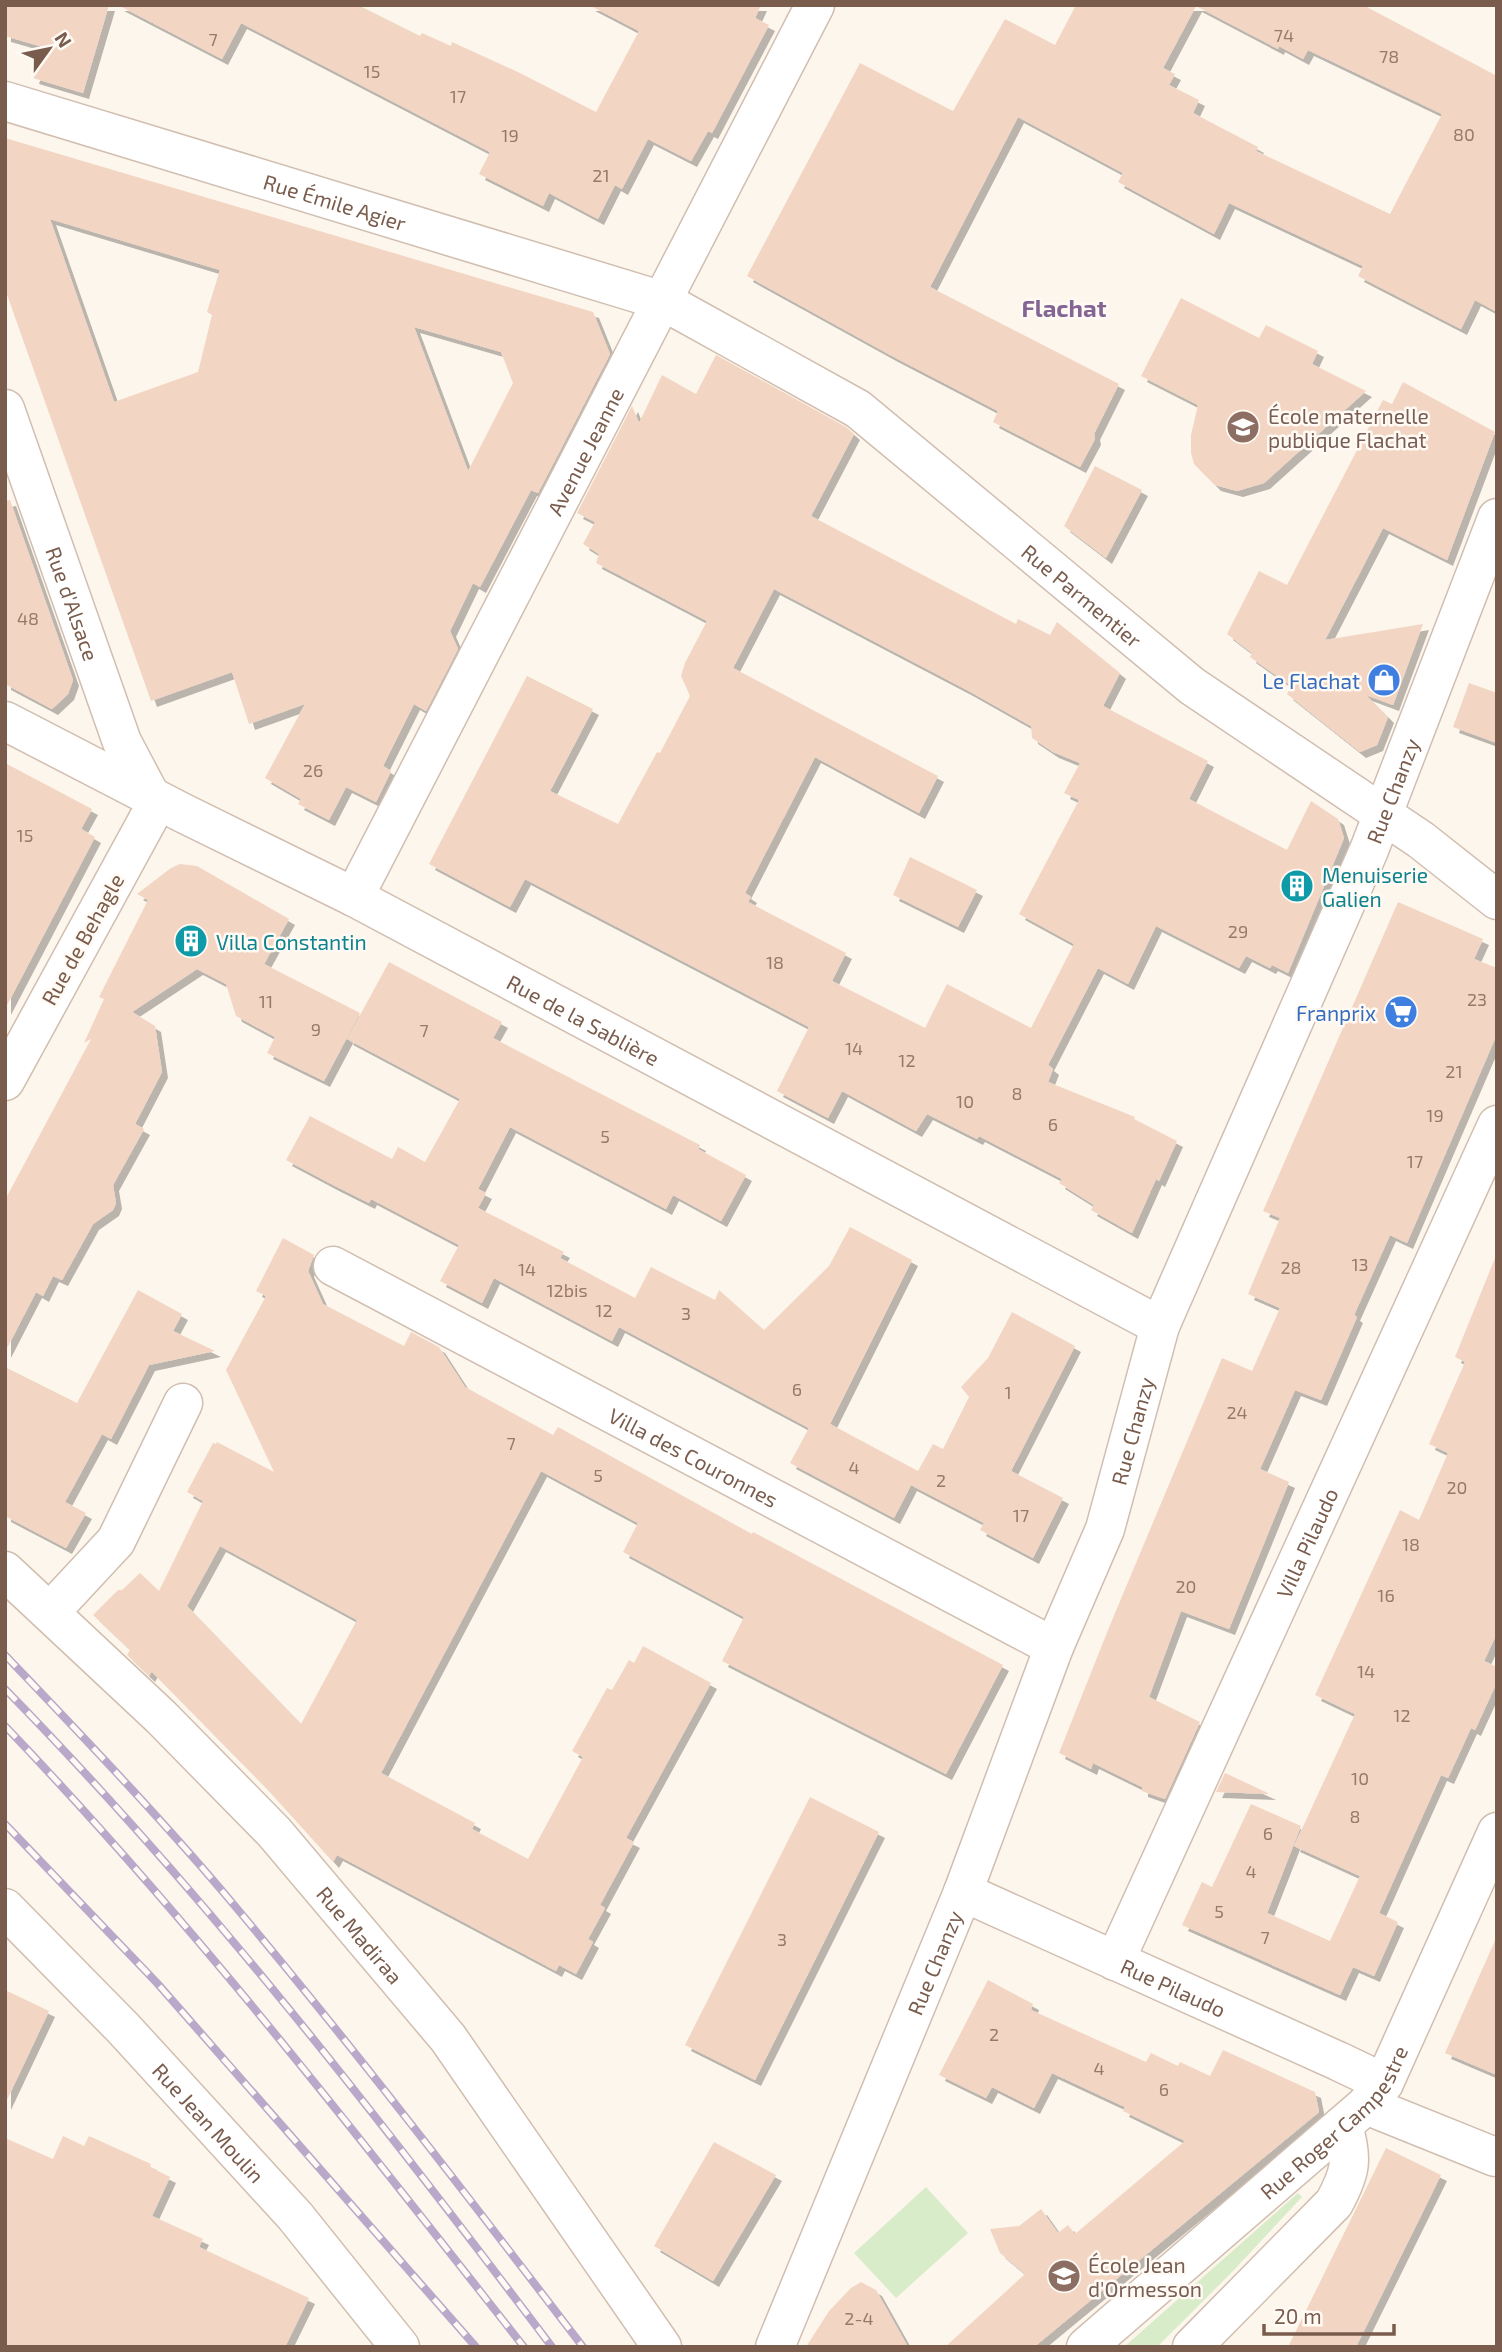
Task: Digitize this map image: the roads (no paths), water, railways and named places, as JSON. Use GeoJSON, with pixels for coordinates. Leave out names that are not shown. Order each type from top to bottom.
{"type":"FeatureCollection","features":[{"type":"Feature","properties":{"kind":"street","name":"Avenue Jeanne"},"geometry":{"type":"LineString","coordinates":[[354,897],[814,5]]}},
{"type":"Feature","properties":{"kind":"street","name":"Rue Émile Agier"},"geometry":{"type":"LineString","coordinates":[[5,101],[663,301]]}},
{"type":"Feature","properties":{"kind":"street","name":"Rue Parmentier"},"geometry":{"type":"LineString","coordinates":[[663,301],[858,409],[1192,686],[1383,814],[1497,900]]}},
{"type":"Feature","properties":{"kind":"street","name":"Rue d'Alsace"},"geometry":{"type":"LineString","coordinates":[[5,409],[122,742],[150,795]]}},
{"type":"Feature","properties":{"kind":"street","name":"Rue Chanzy"},"geometry":{"type":"LineString","coordinates":[[775,2347],[963,1892],[1054,1647],[1105,1529],[1160,1326],[1369,850],[1497,518]]}},
{"type":"Feature","properties":{"kind":"street","name":"Rue de la Sablière"},"geometry":{"type":"LineString","coordinates":[[5,721],[354,897],[1160,1326]]}},
{"type":"Feature","properties":{"kind":"street","name":"Rue de Behagle"},"geometry":{"type":"LineString","coordinates":[[5,1081],[152,812],[150,795]]}},
{"type":"Feature","properties":{"kind":"street","name":"Villa Pilaudo"},"geometry":{"type":"LineString","coordinates":[[1115,1961],[1497,1125]]}},
{"type":"Feature","properties":{"kind":"street","name":"Villa des Couronnes"},"geometry":{"type":"LineString","coordinates":[[333,1266],[1054,1647]]}},
{"type":"Feature","properties":{"kind":"street"},"geometry":{"type":"LineString","coordinates":[[50,1612],[116,1541],[183,1403]]}},
{"type":"Feature","properties":{"kind":"street","name":"Rue Madiraa"},"geometry":{"type":"LineString","coordinates":[[5,1571],[161,1717],[274,1832],[439,2028],[566,2206],[662,2347]]}},
{"type":"Feature","properties":{"kind":"street","name":"Rue Roger Campestre"},"geometry":{"type":"LineString","coordinates":[[1086,2347],[1364,2104],[1497,1832]]}},
{"type":"Feature","properties":{"kind":"street","name":"Rue Pilaudo"},"geometry":{"type":"LineString","coordinates":[[963,1892],[1338,2060],[1364,2104],[1494,2157]]}},
{"type":"Feature","properties":{"kind":"street","name":"Rue Jean Moulin"},"geometry":{"type":"LineString","coordinates":[[5,1908],[123,2028],[295,2216],[400,2347]]}},
{"type":"Feature","properties":{"kind":"street"},"geometry":{"type":"LineString","coordinates":[[1192,2347],[1334,2203],[1344,2186],[1350,2163],[1350,2147],[1364,2104]]}},
{"type":"Feature","properties":{"kind":"railway"},"geometry":{"type":"LineString","coordinates":[[5,1655],[93,1747],[234,1905],[368,2069],[583,2347]]}},
{"type":"Feature","properties":{"kind":"railway"},"geometry":{"type":"LineString","coordinates":[[5,1689],[79,1766],[221,1927],[356,2092],[552,2347]]}},
{"type":"Feature","properties":{"kind":"railway"},"geometry":{"type":"LineString","coordinates":[[5,1726],[142,1875],[207,1952],[336,2109],[524,2347]]}},
{"type":"Feature","properties":{"kind":"railway"},"geometry":{"type":"LineString","coordinates":[[5,1824],[157,1983],[476,2347]]}},
{"type":"Feature","properties":{"kind":"place","name":"École maternelle publique Flachat"},"geometry":{"type":"Point","coordinates":[1243,427]}},
{"type":"Feature","properties":{"kind":"place","name":"Le Flachat"},"geometry":{"type":"Point","coordinates":[1384,680]}},
{"type":"Feature","properties":{"kind":"place","name":"Menuiserie Galien"},"geometry":{"type":"Point","coordinates":[1297,886]}},
{"type":"Feature","properties":{"kind":"place","name":"Villa Constantin"},"geometry":{"type":"Point","coordinates":[191,941]}},
{"type":"Feature","properties":{"kind":"place","name":"Franprix"},"geometry":{"type":"Point","coordinates":[1401,1012]}},
{"type":"Feature","properties":{"kind":"place","name":"École Jean d'Ormesson"},"geometry":{"type":"Point","coordinates":[1064,2276]}},
{"type":"Feature","properties":{"kind":"district","name":"Flachat"},"geometry":{"type":"Point","coordinates":[1064,307]}}]}
